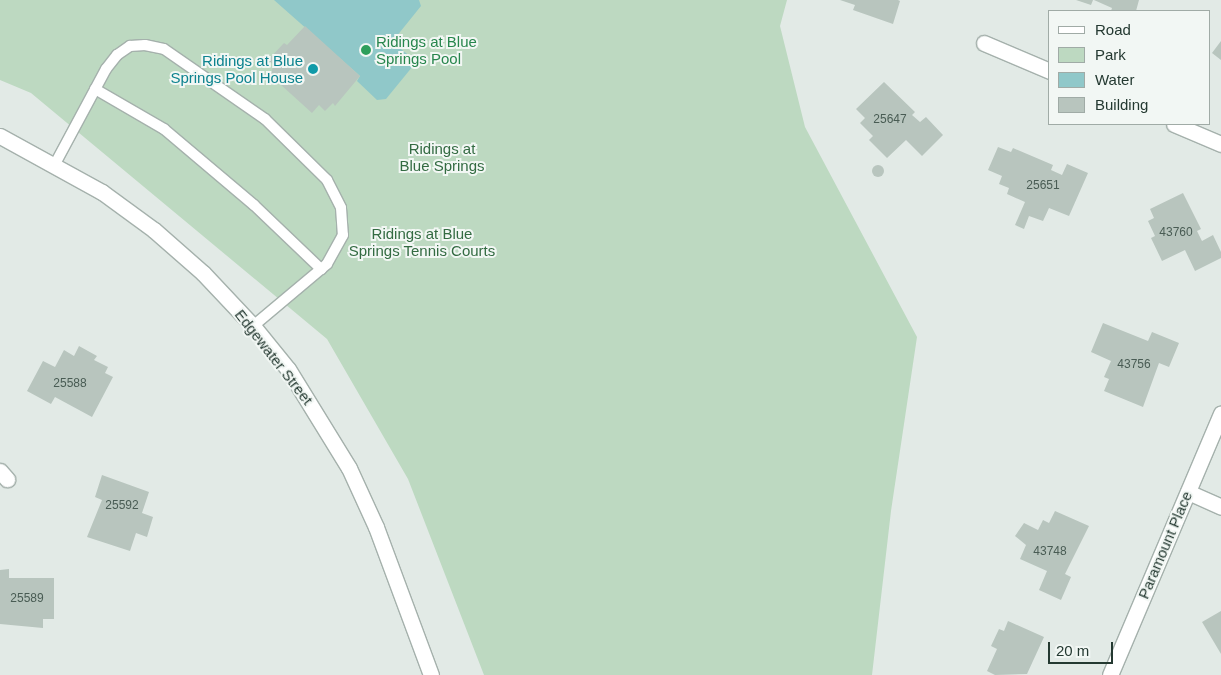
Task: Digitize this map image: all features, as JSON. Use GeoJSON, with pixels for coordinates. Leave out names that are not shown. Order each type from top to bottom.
{"type":"FeatureCollection","features":[{"type":"Feature","properties":{"kind":"street"},"geometry":{"type":"LineString","coordinates":[[984,43],[1048,70]]}},
{"type":"Feature","properties":{"kind":"street"},"geometry":{"type":"LineString","coordinates":[[1176,125],[1221,144]]}},
{"type":"Feature","properties":{"kind":"street","name":"Edgewater Street"},"geometry":{"type":"LineString","coordinates":[[0,136],[55,164],[102,192],[154,230],[203,273],[253,326],[288,370],[349,468],[376,527],[432,675]]}},
{"type":"Feature","properties":{"kind":"street","name":"Paramount Place"},"geometry":{"type":"LineString","coordinates":[[1110,675],[1221,414]]}},
{"type":"Feature","properties":{"kind":"street"},"geometry":{"type":"LineString","coordinates":[[1188,492],[1221,507]]}},
{"type":"Feature","properties":{"kind":"lane"},"geometry":{"type":"LineString","coordinates":[[55,164],[95,89],[117,54],[130,46],[145,45],[164,49],[265,119],[314,165],[336,194],[343,220],[343,235],[337,248],[321,269],[253,326]]}},
{"type":"Feature","properties":{"kind":"lane"},"geometry":{"type":"LineString","coordinates":[[95,89],[164,129],[254,205],[321,269]]}},
{"type":"Feature","properties":{"kind":"green space"},"geometry":{"type":"Polygon","coordinates":[[[0,0],[787,0],[780,26],[805,127],[917,337],[891,511],[872,675],[484,675],[408,479],[327,339],[31,93],[0,80],[0,0]]]}},
{"type":"Feature","properties":{"kind":"water","name":"Ridings at Blue Springs Pool"},"geometry":{"type":"Polygon","coordinates":[[[274,0],[419,0],[421,6],[392,42],[411,57],[413,66],[386,99],[377,100],[357,81],[360,76],[274,0]]]}},
{"type":"Feature","properties":{"kind":"building"},"geometry":{"type":"Polygon","coordinates":[[[840,0],[900,1],[893,24],[853,10],[855,5],[840,0]]]}},
{"type":"Feature","properties":{"kind":"building"},"geometry":{"type":"Polygon","coordinates":[[[1076,0],[1093,0],[1091,5],[1076,0]]]}},
{"type":"Feature","properties":{"kind":"building"},"geometry":{"type":"Polygon","coordinates":[[[1094,0],[1139,0],[1136,10],[1111,10],[1112,8],[1094,0]]]}},
{"type":"Feature","properties":{"kind":"building","name":"Ridings at Blue Springs Pool House"},"geometry":{"type":"Polygon","coordinates":[[[305,26],[360,76],[335,106],[333,103],[325,111],[319,105],[312,113],[270,75],[274,65],[268,60],[284,43],[287,45],[305,26]]]}},
{"type":"Feature","properties":{"kind":"building"},"geometry":{"type":"Polygon","coordinates":[[[1221,41],[1221,60],[1212,53],[1221,41]]]}},
{"type":"Feature","properties":{"kind":"building"},"geometry":{"type":"Polygon","coordinates":[[[884,82],[915,112],[912,115],[920,122],[926,117],[943,135],[922,156],[906,140],[887,158],[869,140],[873,136],[860,123],[865,118],[856,109],[884,82]]]}},
{"type":"Feature","properties":{"kind":"building"},"geometry":{"type":"Polygon","coordinates":[[[998,147],[1011,152],[1013,148],[1053,165],[1051,170],[1062,175],[1067,164],[1088,173],[1069,216],[1049,208],[1043,221],[1029,216],[1024,229],[1015,225],[1025,202],[1007,194],[1009,188],[999,184],[1002,176],[988,170],[998,147]]]}},
{"type":"Feature","properties":{"kind":"building"},"geometry":{"type":"Polygon","coordinates":[[[876,165],[880,165],[884,171],[880,177],[876,177],[872,173],[872,169],[876,165]]]}},
{"type":"Feature","properties":{"kind":"building"},"geometry":{"type":"Polygon","coordinates":[[[1183,193],[1201,229],[1197,231],[1202,241],[1213,235],[1221,252],[1221,258],[1195,271],[1185,250],[1162,261],[1151,238],[1155,236],[1148,221],[1154,218],[1150,209],[1183,193]]]}},
{"type":"Feature","properties":{"kind":"building"},"geometry":{"type":"Polygon","coordinates":[[[1103,323],[1148,341],[1152,332],[1179,343],[1169,367],[1159,363],[1143,407],[1104,391],[1109,379],[1104,377],[1111,361],[1091,352],[1103,323]]]}},
{"type":"Feature","properties":{"kind":"building"},"geometry":{"type":"Polygon","coordinates":[[[79,346],[97,356],[94,360],[108,367],[105,373],[113,377],[92,417],[55,397],[51,404],[27,391],[43,361],[55,367],[64,350],[74,356],[79,346]]]}},
{"type":"Feature","properties":{"kind":"building"},"geometry":{"type":"Polygon","coordinates":[[[102,475],[149,492],[142,513],[153,517],[147,537],[136,533],[130,551],[87,537],[102,500],[95,497],[102,475]]]}},
{"type":"Feature","properties":{"kind":"building"},"geometry":{"type":"Polygon","coordinates":[[[1055,511],[1089,526],[1065,574],[1071,577],[1061,600],[1039,590],[1047,571],[1020,559],[1026,545],[1015,536],[1024,523],[1038,530],[1043,520],[1049,523],[1055,511]]]}},
{"type":"Feature","properties":{"kind":"building"},"geometry":{"type":"Polygon","coordinates":[[[9,569],[9,578],[54,578],[54,619],[43,619],[43,628],[0,624],[0,570],[9,569]]]}},
{"type":"Feature","properties":{"kind":"building"},"geometry":{"type":"Polygon","coordinates":[[[1221,611],[1221,654],[1202,622],[1221,611]]]}},
{"type":"Feature","properties":{"kind":"building"},"geometry":{"type":"Polygon","coordinates":[[[1008,621],[1044,637],[1027,674],[995,675],[987,671],[997,649],[991,646],[999,629],[1004,631],[1008,621]]]}},
{"type":"Feature","properties":{"kind":"place","name":"Ridings at Blue Springs Pool"},"geometry":{"type":"Point","coordinates":[366,50]}},
{"type":"Feature","properties":{"kind":"place","name":"Ridings at Blue Springs Pool House"},"geometry":{"type":"Point","coordinates":[313,69]}},
{"type":"Feature","properties":{"kind":"park label","name":"Ridings at Blue Springs"},"geometry":{"type":"Point","coordinates":[442,156]}},
{"type":"Feature","properties":{"kind":"park label","name":"Ridings at Blue Springs Tennis Courts"},"geometry":{"type":"Point","coordinates":[422,242]}}]}
